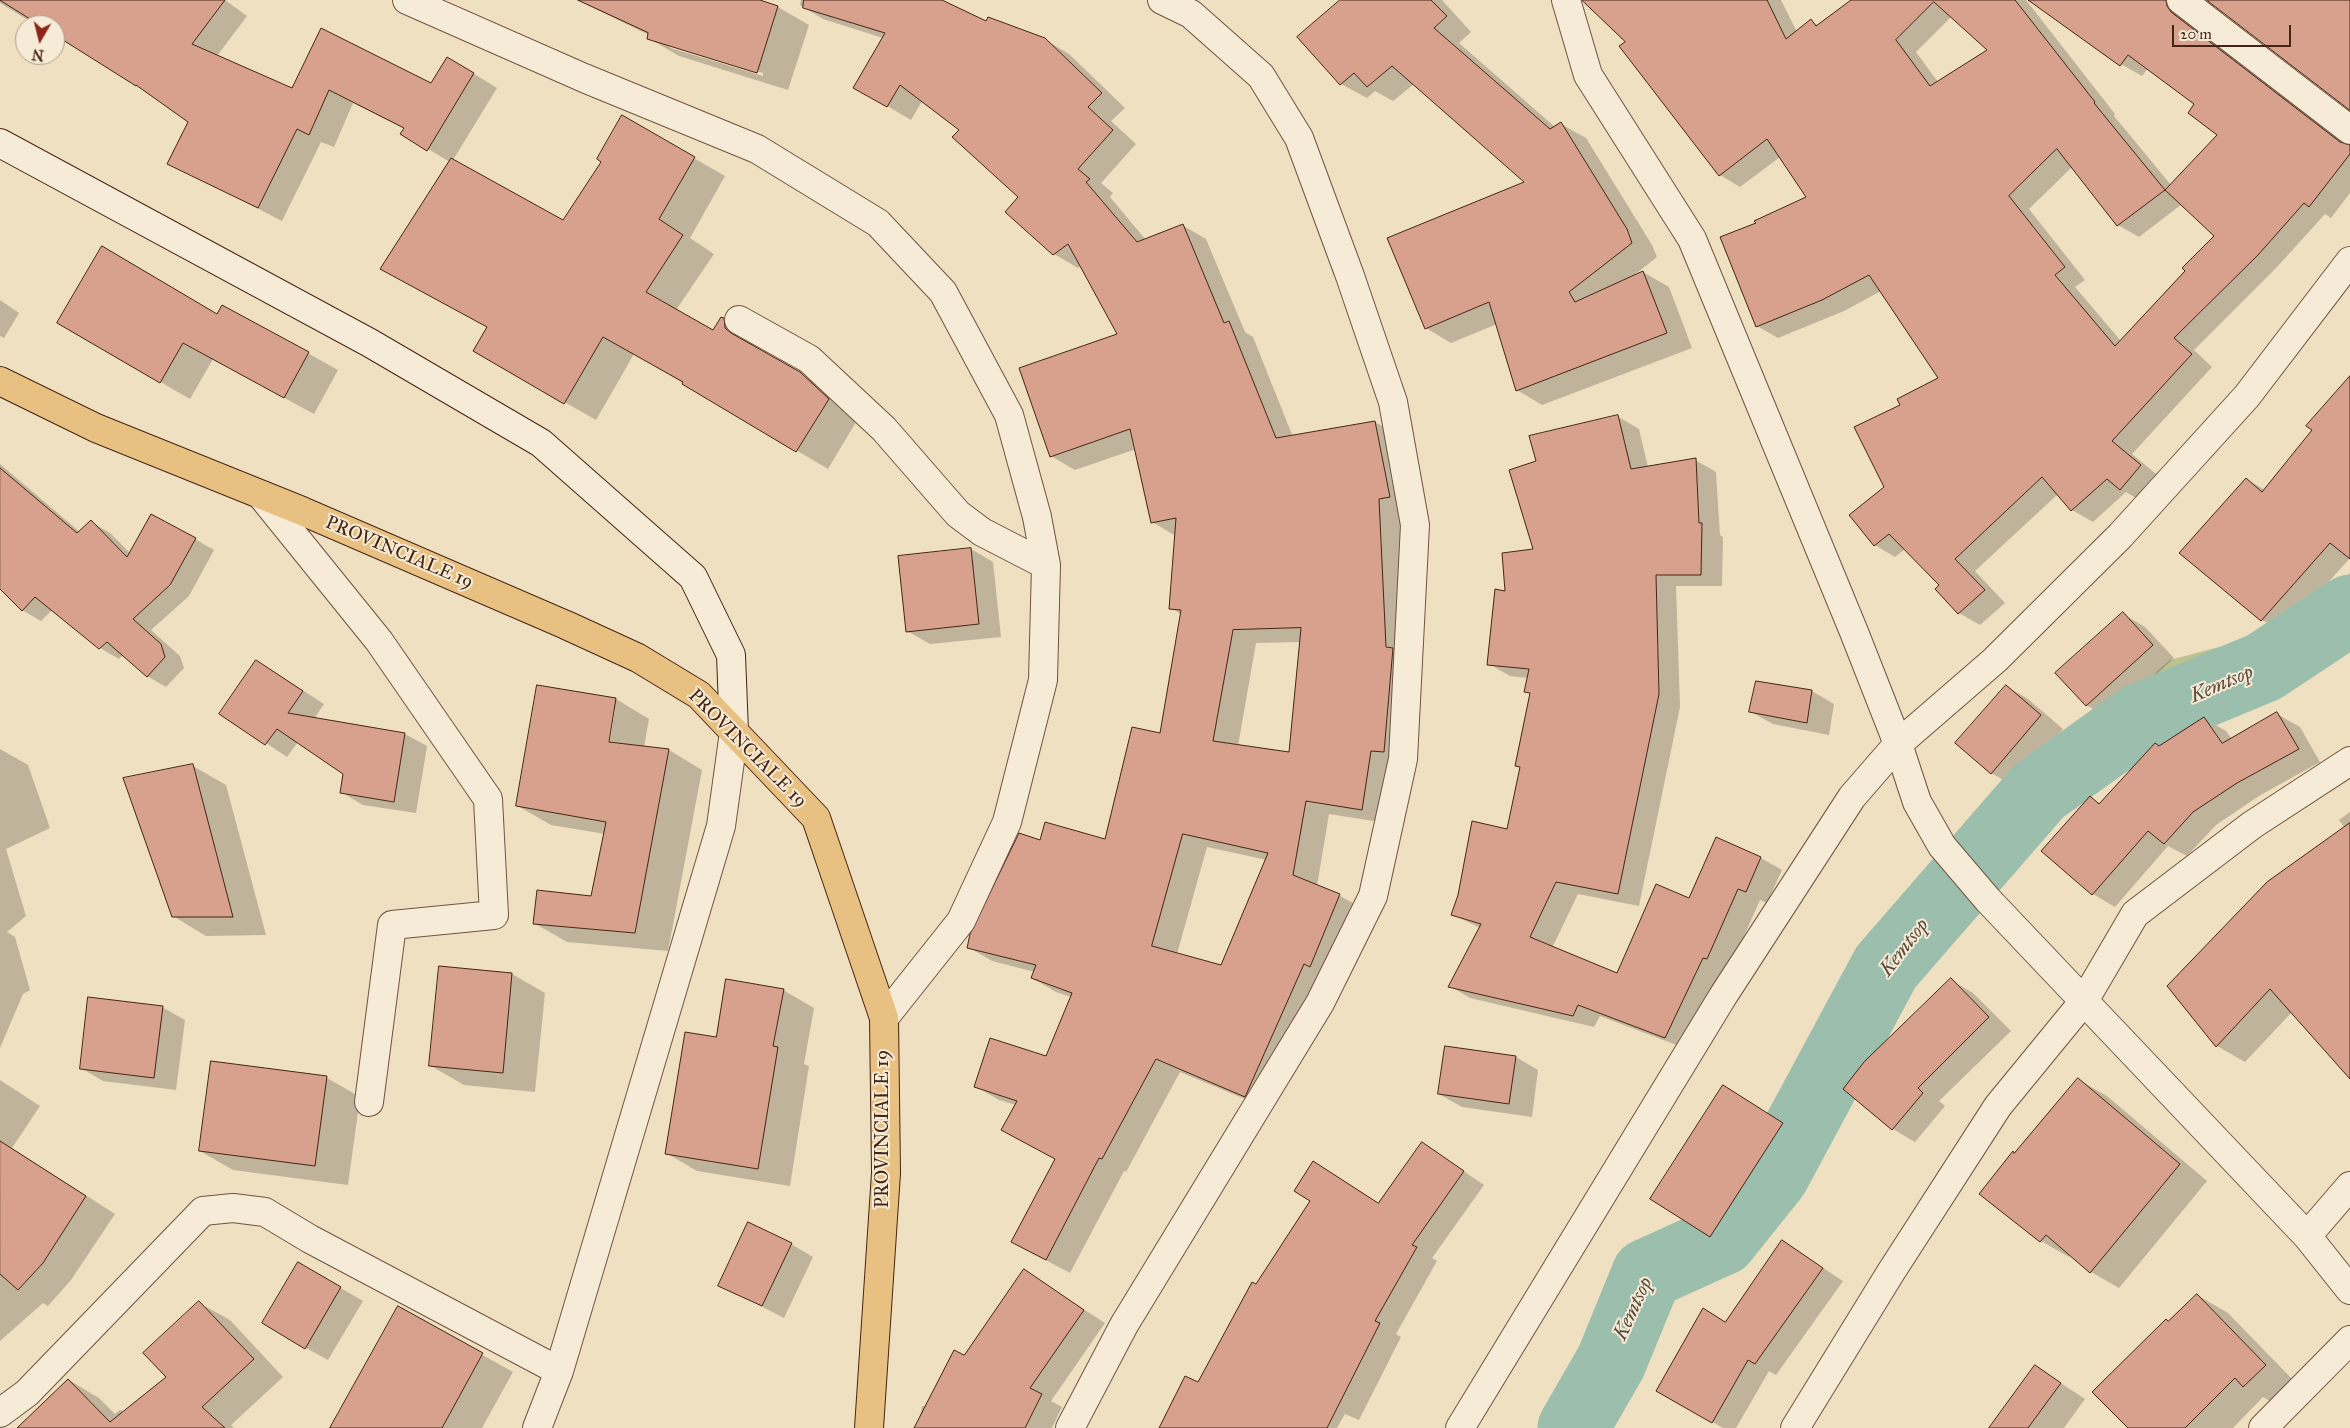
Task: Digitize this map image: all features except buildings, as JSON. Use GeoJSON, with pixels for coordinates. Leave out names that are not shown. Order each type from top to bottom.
{"type":"FeatureCollection","features":[{"type":"Feature","properties":{"kind":"main road","name":"PROVINCIALE 19"},"geometry":{"type":"LineString","coordinates":[[0,381],[96,428],[261,495],[566,625],[638,658],[699,695],[816,818],[884,1018],[886,1173],[869,1428]]}},
{"type":"Feature","properties":{"kind":"street"},"geometry":{"type":"LineString","coordinates":[[407,0],[584,78],[757,149],[878,223],[943,292],[1009,415],[1037,517],[1046,565],[1043,680],[1007,822],[961,921],[884,1018]]}},
{"type":"Feature","properties":{"kind":"street"},"geometry":{"type":"LineString","coordinates":[[1070,1428],[1124,1325],[1320,1002],[1373,896],[1403,759],[1415,524],[1393,402],[1350,276],[1298,138],[1261,76],[1191,14],[1162,0]]}},
{"type":"Feature","properties":{"kind":"street"},"geometry":{"type":"LineString","coordinates":[[1566,0],[1588,75],[1692,238],[1819,545],[1898,744],[1917,802],[1942,846],[1988,900],[2307,1236],[2350,1290]]}},
{"type":"Feature","properties":{"kind":"street"},"geometry":{"type":"LineString","coordinates":[[2181,0],[2350,130]]}},
{"type":"Feature","properties":{"kind":"street"},"geometry":{"type":"LineString","coordinates":[[0,143],[370,343],[541,443],[693,577],[731,655],[734,732],[720,826],[559,1371],[538,1428]]}},
{"type":"Feature","properties":{"kind":"street"},"geometry":{"type":"LineString","coordinates":[[1460,1428],[1768,927],[1852,797],[1898,744],[1996,660],[2120,536],[2247,396],[2350,261]]}},
{"type":"Feature","properties":{"kind":"street"},"geometry":{"type":"LineString","coordinates":[[740,320],[809,359],[884,429],[958,514],[982,532],[1046,565]]}},
{"type":"Feature","properties":{"kind":"street"},"geometry":{"type":"LineString","coordinates":[[261,495],[379,641],[488,799],[494,915],[392,925],[369,1102]]}},
{"type":"Feature","properties":{"kind":"street"},"geometry":{"type":"LineString","coordinates":[[1795,1428],[1891,1272],[1998,1106],[2084,1001],[2135,914],[2252,825],[2350,761]]}},
{"type":"Feature","properties":{"kind":"street"},"geometry":{"type":"LineString","coordinates":[[2307,1236],[2350,1186]]}},
{"type":"Feature","properties":{"kind":"street"},"geometry":{"type":"LineString","coordinates":[[0,1414],[27,1393],[202,1211],[233,1208],[265,1212],[310,1239],[559,1371]]}},
{"type":"Feature","properties":{"kind":"street"},"geometry":{"type":"LineString","coordinates":[[2263,1428],[2350,1340]]}},
{"type":"Feature","properties":{"kind":"green space"},"geometry":{"type":"Polygon","coordinates":[[[2350,573],[2350,645],[2275,692],[2194,707],[2001,864],[1980,827],[2170,660],[2275,632],[2350,573]]]}},
{"type":"Feature","properties":{"kind":"waterway","name":"Kemtsop"},"geometry":{"type":"LineString","coordinates":[[1573,1428],[1611,1362],[1647,1274],[1722,1240],[1774,1175],[1886,967],[2039,791],[2141,718],[2264,667],[2350,610]]}}]}
